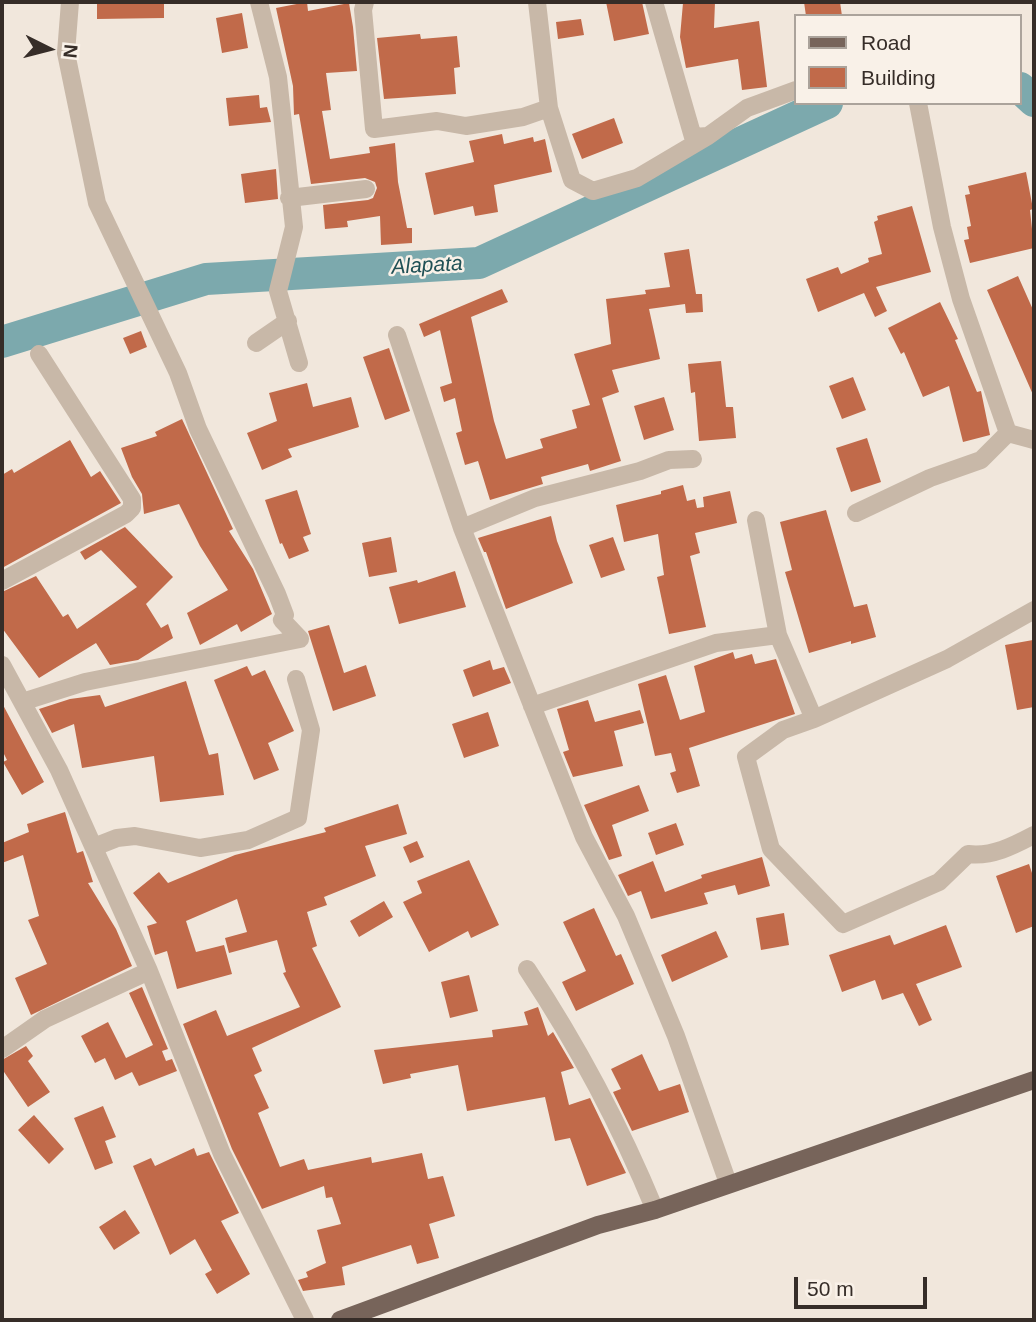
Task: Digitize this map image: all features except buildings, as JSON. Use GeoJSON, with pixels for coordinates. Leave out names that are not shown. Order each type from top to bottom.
{"type":"FeatureCollection","features":[{"type":"Feature","properties":{"kind":"main road"},"geometry":{"type":"LineString","coordinates":[[340,1320],[598,1225],[655,1210],[1034,1080]]}},
{"type":"Feature","properties":{"kind":"street"},"geometry":{"type":"LineString","coordinates":[[14,700],[85,682],[300,639],[282,620],[285,615],[277,594],[198,429],[178,373],[97,203],[66,54],[70,2]]}},
{"type":"Feature","properties":{"kind":"street"},"geometry":{"type":"LineString","coordinates":[[260,2],[278,78],[293,227],[278,291],[289,321],[299,363]]}},
{"type":"Feature","properties":{"kind":"street"},"geometry":{"type":"LineString","coordinates":[[365,2],[363,10],[374,129],[437,121],[466,126],[523,117],[549,108]]}},
{"type":"Feature","properties":{"kind":"street"},"geometry":{"type":"LineString","coordinates":[[537,2],[549,108],[572,180],[593,191],[637,178],[708,136],[747,108],[794,91]]}},
{"type":"Feature","properties":{"kind":"street"},"geometry":{"type":"LineString","coordinates":[[654,2],[693,136],[708,136]]}},
{"type":"Feature","properties":{"kind":"street"},"geometry":{"type":"LineString","coordinates":[[918,105],[924,141],[961,299],[1008,433]]}},
{"type":"Feature","properties":{"kind":"street"},"geometry":{"type":"LineString","coordinates":[[289,198],[366,189]]}},
{"type":"Feature","properties":{"kind":"street"},"geometry":{"type":"LineString","coordinates":[[256,343],[289,321]]}},
{"type":"Feature","properties":{"kind":"street"},"geometry":{"type":"LineString","coordinates":[[397,335],[462,528],[583,837],[626,916],[676,1036],[728,1183]]}},
{"type":"Feature","properties":{"kind":"street"},"geometry":{"type":"LineString","coordinates":[[2,581],[126,514],[132,508],[132,499],[40,354]]}},
{"type":"Feature","properties":{"kind":"street"},"geometry":{"type":"LineString","coordinates":[[1008,433],[1034,440]]}},
{"type":"Feature","properties":{"kind":"street"},"geometry":{"type":"LineString","coordinates":[[856,513],[877,500],[981,460],[1008,433]]}},
{"type":"Feature","properties":{"kind":"street"},"geometry":{"type":"LineString","coordinates":[[462,528],[535,498],[640,471],[669,460],[693,459]]}},
{"type":"Feature","properties":{"kind":"street"},"geometry":{"type":"LineString","coordinates":[[756,520],[778,635],[814,719]]}},
{"type":"Feature","properties":{"kind":"street"},"geometry":{"type":"LineString","coordinates":[[1034,610],[947,659],[814,719],[783,730],[746,757],[771,849],[843,923],[939,882],[968,854],[982,856],[1010,847],[1034,835]]}},
{"type":"Feature","properties":{"kind":"street"},"geometry":{"type":"LineString","coordinates":[[532,706],[716,643],[778,635]]}},
{"type":"Feature","properties":{"kind":"street"},"geometry":{"type":"LineString","coordinates":[[2,665],[14,700],[59,770],[149,971],[222,1154],[305,1320]]}},
{"type":"Feature","properties":{"kind":"street"},"geometry":{"type":"LineString","coordinates":[[93,847],[117,838],[135,836],[200,848],[248,840],[298,818],[311,730],[296,679]]}},
{"type":"Feature","properties":{"kind":"street"},"geometry":{"type":"LineString","coordinates":[[527,969],[570,1034],[607,1101],[655,1210]]}},
{"type":"Feature","properties":{"kind":"street"},"geometry":{"type":"LineString","coordinates":[[2,1049],[46,1019],[149,971]]}},
{"type":"Feature","properties":{"kind":"waterway","name":"Alapata"},"geometry":{"type":"LineString","coordinates":[[1022,90],[1034,101]]}},
{"type":"Feature","properties":{"kind":"waterway","name":"Alapata"},"geometry":{"type":"LineString","coordinates":[[2,342],[206,279],[479,263],[823,105]]}}]}
